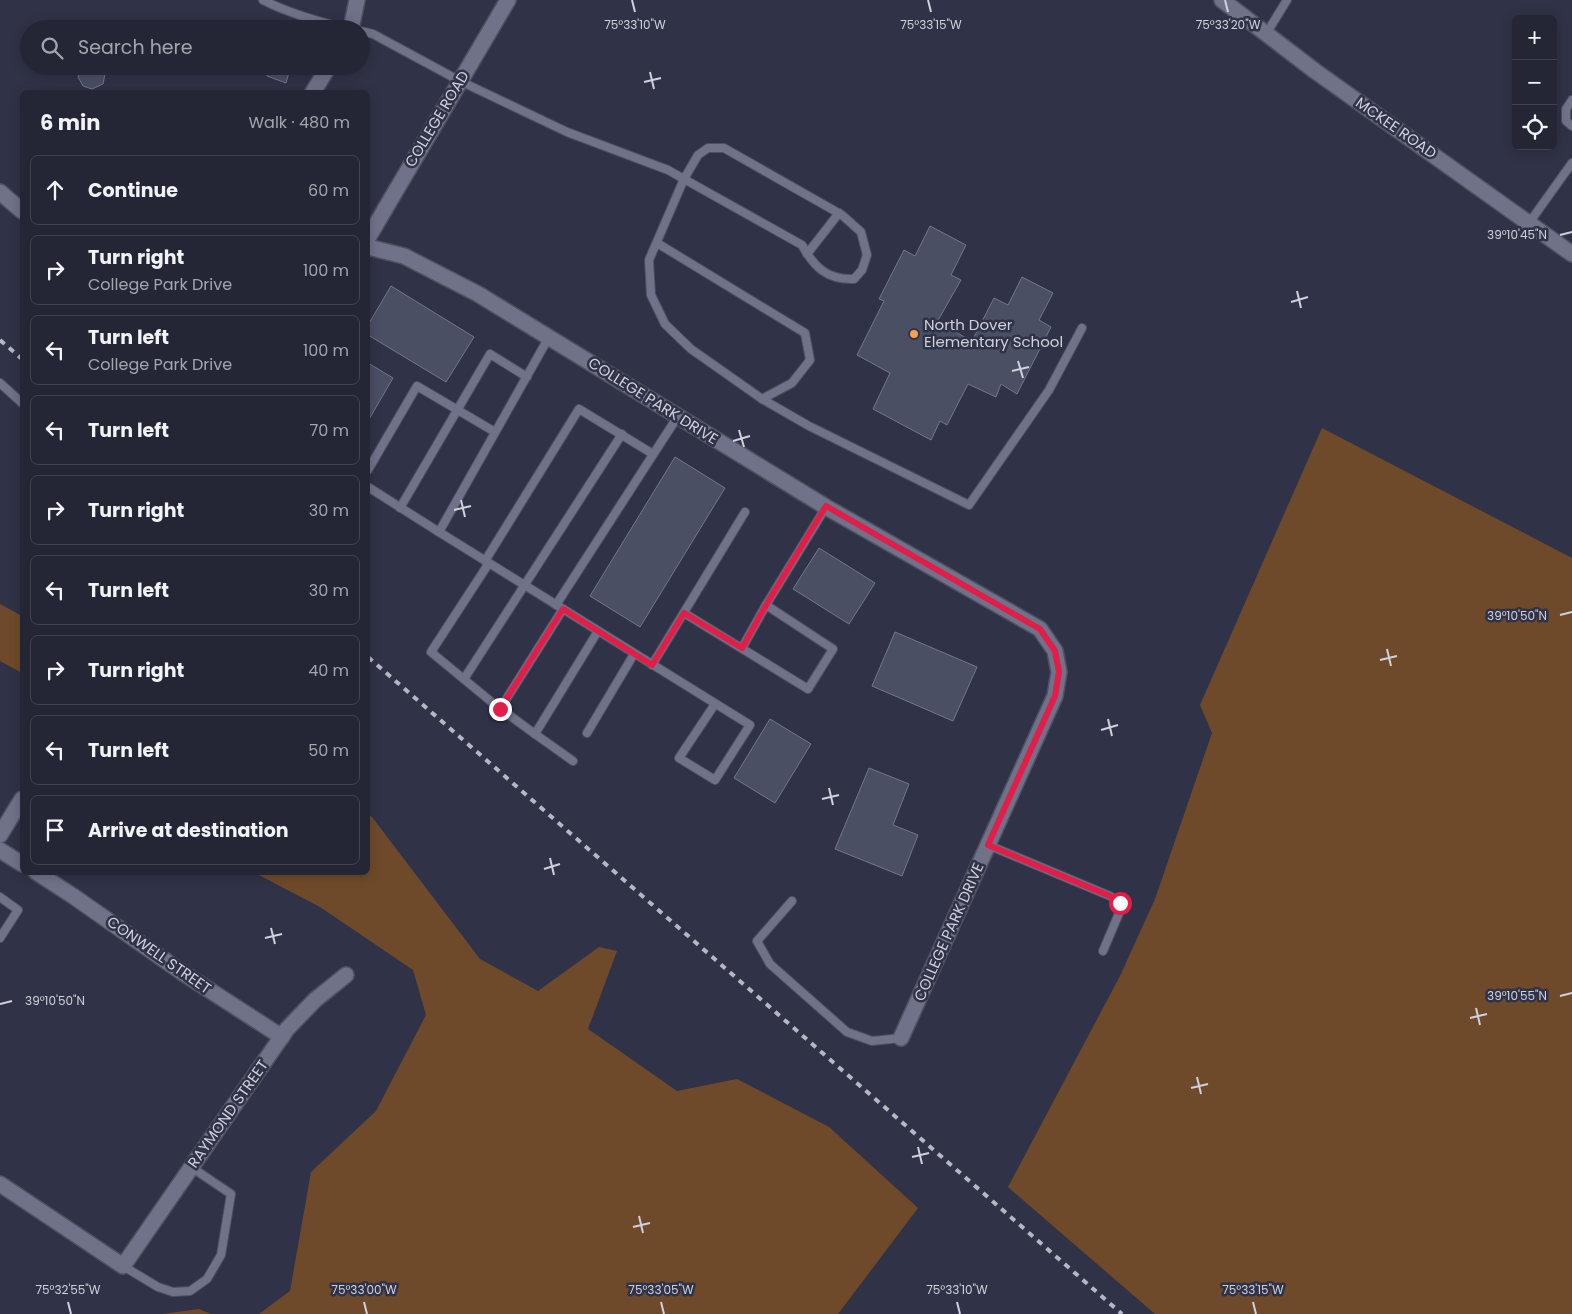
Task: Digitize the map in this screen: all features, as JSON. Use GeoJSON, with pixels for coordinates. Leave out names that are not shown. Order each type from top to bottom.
{"type":"FeatureCollection","features":[{"type":"Feature","properties":{"kind":"street"},"geometry":{"type":"LineString","coordinates":[[352,20],[357,0]]}},
{"type":"Feature","properties":{"kind":"street","name":"COLLEGE ROAD"},"geometry":{"type":"LineString","coordinates":[[370,235],[508,0]]}},
{"type":"Feature","properties":{"kind":"street","name":"MCKEE ROAD"},"geometry":{"type":"LineString","coordinates":[[1222,0],[1315,71],[1572,254]]}},
{"type":"Feature","properties":{"kind":"street"},"geometry":{"type":"LineString","coordinates":[[314,90],[323,75]]}},
{"type":"Feature","properties":{"kind":"street"},"geometry":{"type":"LineString","coordinates":[[0,192],[20,209]]}},
{"type":"Feature","properties":{"kind":"street","name":"COLLEGE PARK DRIVE"},"geometry":{"type":"LineString","coordinates":[[370,248],[404,256],[478,294],[826,506],[1040,629],[1055,651],[1059,672],[1055,696],[901,1038]]}},
{"type":"Feature","properties":{"kind":"street"},"geometry":{"type":"LineString","coordinates":[[0,835],[20,802]]}},
{"type":"Feature","properties":{"kind":"street"},"geometry":{"type":"LineString","coordinates":[[0,850],[20,863]]}},
{"type":"Feature","properties":{"kind":"street","name":"CONWELL STREET"},"geometry":{"type":"LineString","coordinates":[[41,875],[183,973],[282,1037]]}},
{"type":"Feature","properties":{"kind":"street","name":"RAYMOND STREET"},"geometry":{"type":"LineString","coordinates":[[123,1266],[287,1029],[315,1000],[346,975]]}},
{"type":"Feature","properties":{"kind":"street"},"geometry":{"type":"LineString","coordinates":[[0,1184],[123,1266]]}},
{"type":"Feature","properties":{"kind":"lane"},"geometry":{"type":"LineString","coordinates":[[263,0],[280,9],[315,20]]}},
{"type":"Feature","properties":{"kind":"lane"},"geometry":{"type":"LineString","coordinates":[[1266,34],[1287,0]]}},
{"type":"Feature","properties":{"kind":"lane"},"geometry":{"type":"LineString","coordinates":[[370,33],[460,82],[567,132],[668,170],[684,179],[802,245],[810,260],[825,273],[841,279],[854,278],[862,270],[867,255],[861,232],[839,213],[724,148],[708,148],[698,155],[684,179],[649,260],[651,296],[665,324],[691,349],[762,399],[809,426],[969,505],[1049,390],[1082,328]]}},
{"type":"Feature","properties":{"kind":"lane"},"geometry":{"type":"LineString","coordinates":[[1572,100],[1566,109],[1566,121],[1572,126]]}},
{"type":"Feature","properties":{"kind":"lane"},"geometry":{"type":"LineString","coordinates":[[1529,223],[1572,163]]}},
{"type":"Feature","properties":{"kind":"lane"},"geometry":{"type":"LineString","coordinates":[[807,254],[839,213]]}},
{"type":"Feature","properties":{"kind":"lane"},"geometry":{"type":"LineString","coordinates":[[657,242],[805,333],[810,360],[792,383],[762,399]]}},
{"type":"Feature","properties":{"kind":"lane"},"geometry":{"type":"LineString","coordinates":[[439,532],[549,337]]}},
{"type":"Feature","properties":{"kind":"lane"},"geometry":{"type":"LineString","coordinates":[[400,508],[490,354],[527,377]]}},
{"type":"Feature","properties":{"kind":"lane"},"geometry":{"type":"LineString","coordinates":[[0,383],[20,401]]}},
{"type":"Feature","properties":{"kind":"lane"},"geometry":{"type":"LineString","coordinates":[[370,467],[417,386],[496,432]]}},
{"type":"Feature","properties":{"kind":"lane"},"geometry":{"type":"LineString","coordinates":[[574,761],[500,709],[431,652],[579,409],[653,454]]}},
{"type":"Feature","properties":{"kind":"lane"},"geometry":{"type":"LineString","coordinates":[[500,709],[559,607],[678,416]]}},
{"type":"Feature","properties":{"kind":"lane"},"geometry":{"type":"LineString","coordinates":[[464,679],[622,434]]}},
{"type":"Feature","properties":{"kind":"lane"},"geometry":{"type":"LineString","coordinates":[[370,488],[750,725],[715,780],[679,758],[715,704]]}},
{"type":"Feature","properties":{"kind":"lane"},"geometry":{"type":"LineString","coordinates":[[742,648],[826,506]]}},
{"type":"Feature","properties":{"kind":"lane"},"geometry":{"type":"LineString","coordinates":[[652,665],[745,512]]}},
{"type":"Feature","properties":{"kind":"lane"},"geometry":{"type":"LineString","coordinates":[[684,613],[808,689],[833,649],[766,605]]}},
{"type":"Feature","properties":{"kind":"lane"},"geometry":{"type":"LineString","coordinates":[[535,734],[598,631]]}},
{"type":"Feature","properties":{"kind":"lane"},"geometry":{"type":"LineString","coordinates":[[587,733],[634,654]]}},
{"type":"Feature","properties":{"kind":"lane"},"geometry":{"type":"LineString","coordinates":[[988,845],[1110,896],[1120,903],[1120,911],[1103,951]]}},
{"type":"Feature","properties":{"kind":"lane"},"geometry":{"type":"LineString","coordinates":[[0,898],[18,910],[0,938]]}},
{"type":"Feature","properties":{"kind":"lane"},"geometry":{"type":"LineString","coordinates":[[792,901],[757,941],[770,964],[847,1032],[872,1041],[901,1038]]}},
{"type":"Feature","properties":{"kind":"lane"},"geometry":{"type":"LineString","coordinates":[[123,1266],[158,1287],[173,1292],[190,1291],[208,1279],[221,1255],[231,1194],[191,1167]]}},
{"type":"Feature","properties":{"kind":"shaded area"},"geometry":{"type":"Polygon","coordinates":[[[1322,428],[1572,558],[1572,1314],[1155,1314],[1008,1187],[1120,976],[1155,899],[1212,733],[1200,705],[1322,428]]]}},
{"type":"Feature","properties":{"kind":"shaded area"},"geometry":{"type":"Polygon","coordinates":[[[0,604],[20,615],[20,672],[0,661],[0,604]]]}},
{"type":"Feature","properties":{"kind":"shaded area"},"geometry":{"type":"Polygon","coordinates":[[[370,816],[480,959],[538,991],[599,947],[617,951],[588,1029],[677,1091],[737,1079],[829,1127],[918,1208],[838,1314],[259,1314],[290,1291],[311,1172],[376,1111],[426,1015],[413,970],[320,907],[259,875],[370,875],[370,816]]]}},
{"type":"Feature","properties":{"kind":"shaded area"},"geometry":{"type":"Polygon","coordinates":[[[199,1309],[211,1314],[162,1314],[199,1309]]]}},
{"type":"Feature","properties":{"kind":"building"},"geometry":{"type":"Polygon","coordinates":[[[79,75],[105,75],[103,84],[92,89],[83,86],[79,75]]]}},
{"type":"Feature","properties":{"kind":"building"},"geometry":{"type":"Polygon","coordinates":[[[267,75],[288,75],[286,83],[267,75]]]}},
{"type":"Feature","properties":{"kind":"building","name":"North Dover Elementary School"},"geometry":{"type":"Polygon","coordinates":[[[930,226],[966,245],[951,275],[961,280],[937,322],[972,341],[994,298],[1008,305],[1022,277],[1053,293],[1039,320],[1051,327],[1017,394],[1001,384],[996,397],[968,384],[947,425],[940,421],[931,440],[873,409],[890,373],[857,355],[884,301],[879,299],[904,250],[915,256],[930,226]]]}},
{"type":"Feature","properties":{"kind":"building"},"geometry":{"type":"Polygon","coordinates":[[[391,286],[474,337],[446,382],[370,336],[370,322],[391,286]]]}},
{"type":"Feature","properties":{"kind":"building"},"geometry":{"type":"Polygon","coordinates":[[[370,364],[393,378],[370,418],[370,364]]]}},
{"type":"Feature","properties":{"kind":"building"},"geometry":{"type":"Polygon","coordinates":[[[675,457],[725,488],[640,627],[590,596],[675,457]]]}},
{"type":"Feature","properties":{"kind":"building"},"geometry":{"type":"Polygon","coordinates":[[[819,548],[875,583],[849,624],[793,589],[819,548]]]}},
{"type":"Feature","properties":{"kind":"building"},"geometry":{"type":"Polygon","coordinates":[[[895,632],[977,667],[953,721],[872,686],[895,632]]]}},
{"type":"Feature","properties":{"kind":"building"},"geometry":{"type":"Polygon","coordinates":[[[770,719],[811,744],[775,803],[734,778],[770,719]]]}},
{"type":"Feature","properties":{"kind":"building"},"geometry":{"type":"Polygon","coordinates":[[[869,768],[909,784],[893,825],[918,835],[902,876],[835,849],[869,768]]]}},
{"type":"Feature","properties":{"kind":"railway"},"geometry":{"type":"LineString","coordinates":[[0,340],[20,357]]}},
{"type":"Feature","properties":{"kind":"railway"},"geometry":{"type":"LineString","coordinates":[[370,659],[1122,1314]]}},
{"type":"Feature","properties":{"kind":"place","name":"North Dover Elementary School"},"geometry":{"type":"Point","coordinates":[914,334]}},
{"type":"Feature","properties":{"kind":"route"},"geometry":{"type":"LineString","coordinates":[[500,709],[563,609],[652,665],[684,613],[742,648],[826,506],[1040,629],[1055,651],[1059,672],[1055,696],[988,845],[1110,896],[1120,903]]}}]}
